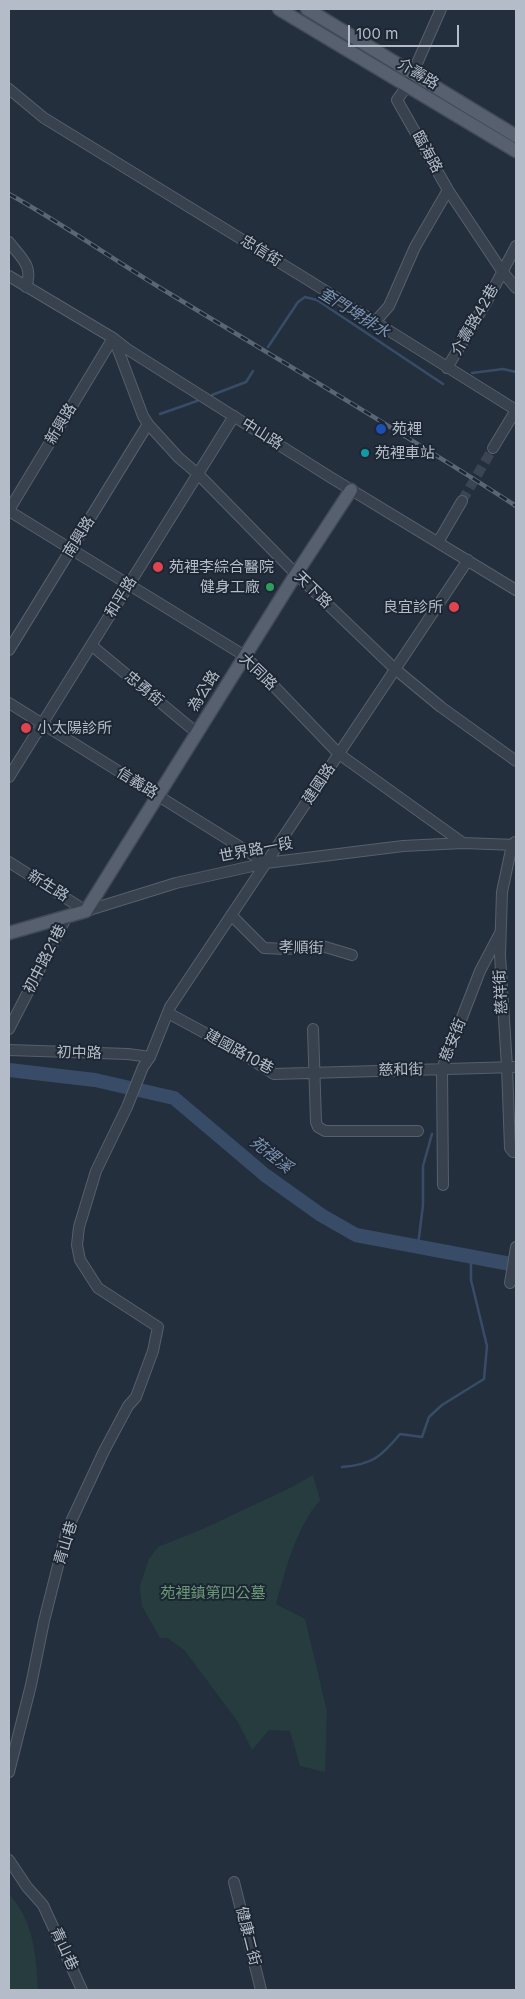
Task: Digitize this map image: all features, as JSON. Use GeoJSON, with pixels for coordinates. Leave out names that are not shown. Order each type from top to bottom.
{"type":"FeatureCollection","features":[{"type":"Feature","properties":{"kind":"main road","name":"介壽路"},"geometry":{"type":"LineString","coordinates":[[280,9],[516,151]]}},
{"type":"Feature","properties":{"kind":"main road","name":"介壽路"},"geometry":{"type":"LineString","coordinates":[[307,9],[516,136]]}},
{"type":"Feature","properties":{"kind":"main road","name":"為公路"},"geometry":{"type":"LineString","coordinates":[[86,911],[296,574],[351,490]]}},
{"type":"Feature","properties":{"kind":"main road","name":"世界路一段"},"geometry":{"type":"LineString","coordinates":[[9,933],[86,911]]}},
{"type":"Feature","properties":{"kind":"street","name":"臨海路"},"geometry":{"type":"LineString","coordinates":[[441,9],[407,86],[396,100],[448,190],[502,271],[516,288]]}},
{"type":"Feature","properties":{"kind":"street","name":"忠信街"},"geometry":{"type":"LineString","coordinates":[[9,89],[44,118],[516,410]]}},
{"type":"Feature","properties":{"kind":"street"},"geometry":{"type":"LineString","coordinates":[[375,322],[389,306],[415,247],[448,190]]}},
{"type":"Feature","properties":{"kind":"street"},"geometry":{"type":"LineString","coordinates":[[9,242],[27,267],[30,276],[26,287]]}},
{"type":"Feature","properties":{"kind":"street","name":"介壽路42巷"},"geometry":{"type":"LineString","coordinates":[[447,368],[487,301],[516,246]]}},
{"type":"Feature","properties":{"kind":"street","name":"中山路"},"geometry":{"type":"LineString","coordinates":[[9,276],[113,338],[127,349],[351,490],[516,590]]}},
{"type":"Feature","properties":{"kind":"street","name":"天下路"},"geometry":{"type":"LineString","coordinates":[[113,338],[143,416],[179,458],[198,474],[296,574],[396,669],[441,707],[516,761]]}},
{"type":"Feature","properties":{"kind":"street","name":"新興路"},"geometry":{"type":"LineString","coordinates":[[9,511],[113,338]]}},
{"type":"Feature","properties":{"kind":"street"},"geometry":{"type":"LineString","coordinates":[[493,448],[516,410]]}},
{"type":"Feature","properties":{"kind":"street","name":"和平路"},"geometry":{"type":"LineString","coordinates":[[9,777],[234,416]]}},
{"type":"Feature","properties":{"kind":"street","name":"南興路"},"geometry":{"type":"LineString","coordinates":[[9,650],[148,424]]}},
{"type":"Feature","properties":{"kind":"street"},"geometry":{"type":"LineString","coordinates":[[438,542],[462,501]]}},
{"type":"Feature","properties":{"kind":"street","name":"大同路"},"geometry":{"type":"LineString","coordinates":[[9,511],[245,656],[339,754],[463,843]]}},
{"type":"Feature","properties":{"kind":"street","name":"建國路"},"geometry":{"type":"LineString","coordinates":[[158,1326],[98,1288],[80,1260],[77,1245],[79,1227],[96,1171],[150,1057],[169,1010],[468,560]]}},
{"type":"Feature","properties":{"kind":"street","name":"忠勇街"},"geometry":{"type":"LineString","coordinates":[[91,645],[197,733]]}},
{"type":"Feature","properties":{"kind":"street","name":"信義路"},"geometry":{"type":"LineString","coordinates":[[9,703],[266,863]]}},
{"type":"Feature","properties":{"kind":"street","name":"世界路一段"},"geometry":{"type":"LineString","coordinates":[[86,911],[176,883],[266,863],[360,850],[463,843],[515,844]]}},
{"type":"Feature","properties":{"kind":"street","name":"慈祥街"},"geometry":{"type":"LineString","coordinates":[[515,844],[502,892],[500,932],[503,1022],[512,1067],[508,1130],[510,1148],[515,1151]]}},
{"type":"Feature","properties":{"kind":"street","name":"新生路"},"geometry":{"type":"LineString","coordinates":[[9,862],[86,911]]}},
{"type":"Feature","properties":{"kind":"street","name":"孝順街"},"geometry":{"type":"LineString","coordinates":[[231,915],[264,948],[286,949],[322,946],[352,954]]}},
{"type":"Feature","properties":{"kind":"street","name":"初中路21巷"},"geometry":{"type":"LineString","coordinates":[[9,1030],[68,916]]}},
{"type":"Feature","properties":{"kind":"street","name":"慈安街"},"geometry":{"type":"LineString","coordinates":[[443,1185],[442,1069],[480,971],[500,932]]}},
{"type":"Feature","properties":{"kind":"street","name":"建國路10巷"},"geometry":{"type":"LineString","coordinates":[[169,1010],[274,1074],[316,1072]]}},
{"type":"Feature","properties":{"kind":"street"},"geometry":{"type":"LineString","coordinates":[[313,1029],[316,1072],[316,1122],[318,1127],[325,1131],[418,1131]]}},
{"type":"Feature","properties":{"kind":"street","name":"初中路"},"geometry":{"type":"LineString","coordinates":[[9,1050],[128,1054],[150,1057]]}},
{"type":"Feature","properties":{"kind":"street","name":"慈和街"},"geometry":{"type":"LineString","coordinates":[[316,1072],[512,1067]]}},
{"type":"Feature","properties":{"kind":"street"},"geometry":{"type":"LineString","coordinates":[[510,1283],[516,1247]]}},
{"type":"Feature","properties":{"kind":"street","name":"青山巷"},"geometry":{"type":"LineString","coordinates":[[9,1772],[32,1685],[44,1621],[67,1530],[104,1451],[128,1406],[136,1397],[149,1365],[158,1326]]}},
{"type":"Feature","properties":{"kind":"street","name":"青山巷"},"geometry":{"type":"LineString","coordinates":[[9,1860],[27,1887],[43,1905],[82,1990]]}},
{"type":"Feature","properties":{"kind":"street","name":"健康二街"},"geometry":{"type":"LineString","coordinates":[[234,1882],[261,1990]]}},
{"type":"Feature","properties":{"kind":"green space","name":"苑裡鎮第四公墓"},"geometry":{"type":"Polygon","coordinates":[[[313,1475],[320,1500],[304,1523],[298,1536],[276,1604],[305,1619],[327,1711],[325,1772],[300,1766],[290,1731],[269,1730],[252,1750],[238,1722],[185,1651],[168,1638],[160,1638],[142,1606],[140,1586],[149,1559],[158,1547],[205,1528],[292,1487],[313,1475]]]}},
{"type":"Feature","properties":{"kind":"green space"},"geometry":{"type":"Polygon","coordinates":[[[9,1894],[24,1915],[29,1927],[35,1951],[38,1990],[9,1990],[9,1894]]]}},
{"type":"Feature","properties":{"kind":"waterway","name":"奎門埤排水"},"geometry":{"type":"LineString","coordinates":[[268,347],[298,302],[305,297],[317,300],[443,384]]}},
{"type":"Feature","properties":{"kind":"waterway","name":"奎門埤排水"},"geometry":{"type":"LineString","coordinates":[[472,373],[503,369],[516,372]]}},
{"type":"Feature","properties":{"kind":"waterway","name":"奎門埤排水"},"geometry":{"type":"LineString","coordinates":[[212,395],[246,382],[253,371]]}},
{"type":"Feature","properties":{"kind":"waterway","name":"奎門埤排水"},"geometry":{"type":"LineString","coordinates":[[160,414],[197,401]]}},
{"type":"Feature","properties":{"kind":"waterway","name":"苑裡溪"},"geometry":{"type":"LineString","coordinates":[[9,1070],[95,1080],[174,1098],[265,1175],[321,1215],[356,1235],[516,1265]]}},
{"type":"Feature","properties":{"kind":"waterway"},"geometry":{"type":"LineString","coordinates":[[418,1245],[423,1205],[423,1166],[432,1134]]}},
{"type":"Feature","properties":{"kind":"waterway"},"geometry":{"type":"LineString","coordinates":[[342,1467],[361,1464],[376,1458],[400,1434],[422,1437],[429,1417],[442,1405],[484,1379],[487,1346],[471,1280],[471,1256]]}},
{"type":"Feature","properties":{"kind":"tunnel"},"geometry":{"type":"LineString","coordinates":[[462,501],[493,448]]}},
{"type":"Feature","properties":{"kind":"railway"},"geometry":{"type":"LineString","coordinates":[[9,194],[386,424],[516,506]]}},
{"type":"Feature","properties":{"kind":"place","name":"苑裡"},"geometry":{"type":"Point","coordinates":[381,429]}},
{"type":"Feature","properties":{"kind":"place","name":"苑裡車站"},"geometry":{"type":"Point","coordinates":[365,453]}},
{"type":"Feature","properties":{"kind":"place","name":"苑裡李綜合醫院"},"geometry":{"type":"Point","coordinates":[158,567]}},
{"type":"Feature","properties":{"kind":"place","name":"健身工廠"},"geometry":{"type":"Point","coordinates":[270,587]}},
{"type":"Feature","properties":{"kind":"place","name":"良宜診所"},"geometry":{"type":"Point","coordinates":[454,607]}},
{"type":"Feature","properties":{"kind":"place","name":"小太陽診所"},"geometry":{"type":"Point","coordinates":[26,728]}}]}
